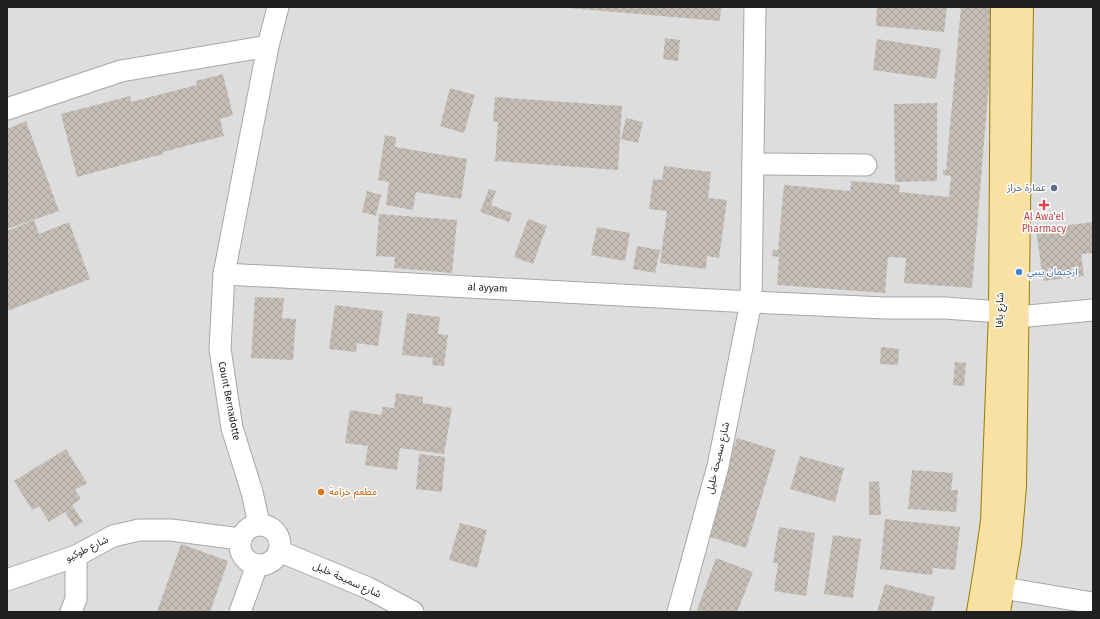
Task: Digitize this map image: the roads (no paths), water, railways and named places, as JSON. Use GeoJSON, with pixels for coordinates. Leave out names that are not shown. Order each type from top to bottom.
{"type":"FeatureCollection","features":[{"type":"Feature","properties":{"kind":"main road","name":"شارع يافا"},"geometry":{"type":"LineString","coordinates":[[999,612],[1010,545],[1015,486],[1009,315],[1002,7]]}},
{"type":"Feature","properties":{"kind":"main road","name":"شارع يافا"},"geometry":{"type":"LineString","coordinates":[[978,612],[992,521],[1009,315],[1022,7]]}},
{"type":"Feature","properties":{"kind":"street","name":"Count Bernadotte"},"geometry":{"type":"LineString","coordinates":[[259,524],[252,492],[232,428],[220,349],[224,274],[268,46],[278,7]]}},
{"type":"Feature","properties":{"kind":"street","name":"شارع سميحة خليل"},"geometry":{"type":"LineString","coordinates":[[678,612],[718,466],[751,302],[755,7]]}},
{"type":"Feature","properties":{"kind":"street"},"geometry":{"type":"LineString","coordinates":[[7,109],[121,71],[268,46]]}},
{"type":"Feature","properties":{"kind":"street"},"geometry":{"type":"LineString","coordinates":[[753,164],[866,165]]}},
{"type":"Feature","properties":{"kind":"street","name":"al ayyam"},"geometry":{"type":"LineString","coordinates":[[224,274],[751,302],[885,308],[945,308],[1009,315],[1093,310]]}},
{"type":"Feature","properties":{"kind":"street"},"geometry":{"type":"LineString","coordinates":[[259,524],[265,525],[276,532],[280,545],[276,557],[271,562],[257,565],[245,559],[241,553],[240,539],[247,529],[259,524]]}},
{"type":"Feature","properties":{"kind":"street","name":"شارع طوكيو"},"geometry":{"type":"LineString","coordinates":[[7,580],[76,556],[113,536],[139,530],[172,530],[240,539]]}},
{"type":"Feature","properties":{"kind":"street","name":"شارع سميحة خليل"},"geometry":{"type":"LineString","coordinates":[[279,551],[368,588],[414,612]]}},
{"type":"Feature","properties":{"kind":"street"},"geometry":{"type":"LineString","coordinates":[[71,612],[76,599],[76,556]]}},
{"type":"Feature","properties":{"kind":"street"},"geometry":{"type":"LineString","coordinates":[[240,612],[257,565]]}},
{"type":"Feature","properties":{"kind":"street"},"geometry":{"type":"LineString","coordinates":[[1003,588],[1093,603]]}},
{"type":"Feature","properties":{"kind":"place","name":"عمارة خراز"},"geometry":{"type":"Point","coordinates":[1054,188]}},
{"type":"Feature","properties":{"kind":"place","name":"Al Awa'el Pharmacy"},"geometry":{"type":"Point","coordinates":[1044,205]}},
{"type":"Feature","properties":{"kind":"place","name":"ازحيمان بيبي"},"geometry":{"type":"Point","coordinates":[1019,272]}},
{"type":"Feature","properties":{"kind":"place","name":"مطعم خزامة"},"geometry":{"type":"Point","coordinates":[321,492]}}]}
